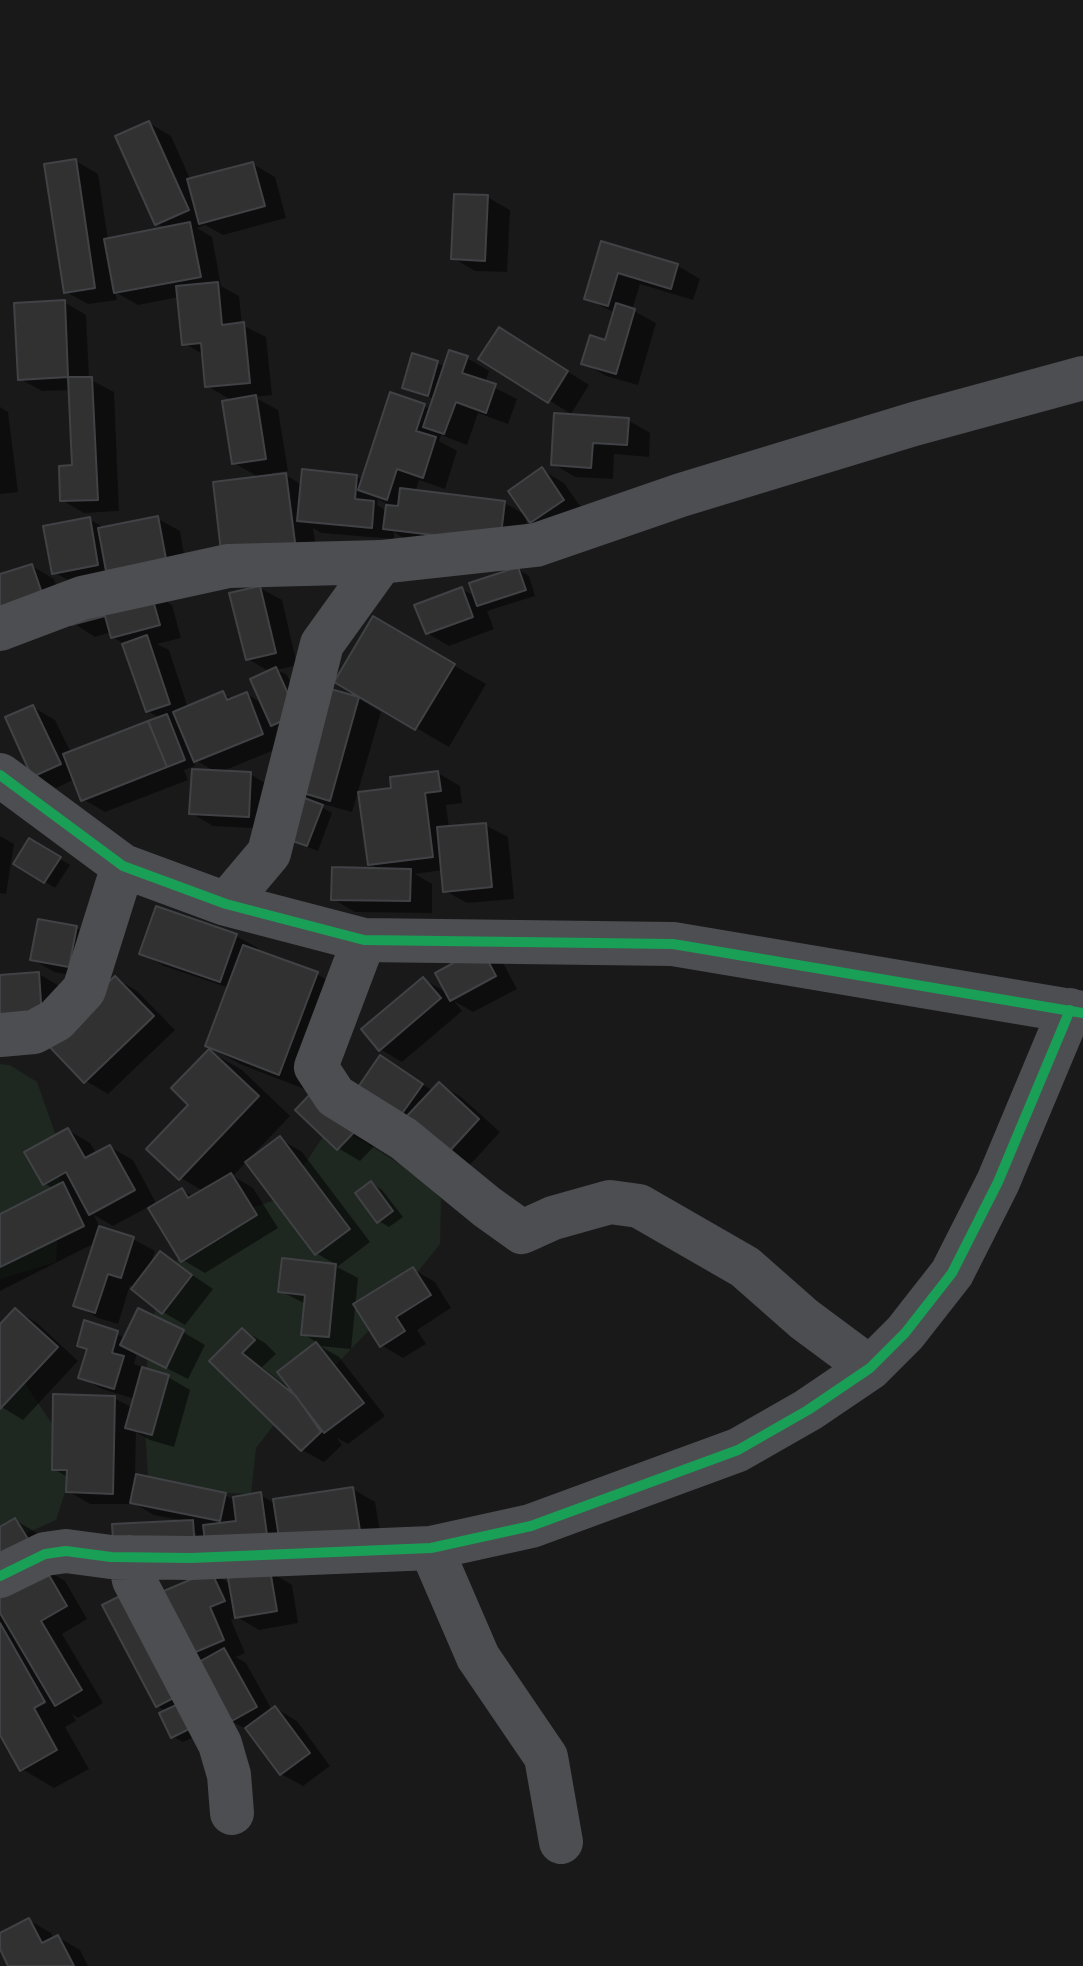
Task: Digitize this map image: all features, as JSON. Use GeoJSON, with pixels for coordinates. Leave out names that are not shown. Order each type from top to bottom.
{"type":"FeatureCollection","features":[{"type":"Feature","properties":{"kind":"street"},"geometry":{"type":"LineString","coordinates":[[0,629],[82,598],[228,566],[381,562],[536,545],[710,486],[914,424],[1083,378]]}},
{"type":"Feature","properties":{"kind":"street"},"geometry":{"type":"LineString","coordinates":[[226,904],[269,853],[322,644],[381,562]]}},
{"type":"Feature","properties":{"kind":"street"},"geometry":{"type":"LineString","coordinates":[[0,775],[123,866],[226,904],[364,940],[673,944],[1076,1012],[998,1182],[952,1273],[905,1333],[870,1368],[808,1410],[738,1450],[531,1526],[431,1548],[129,1557],[66,1551],[45,1554],[0,1576]]}},
{"type":"Feature","properties":{"kind":"street"},"geometry":{"type":"LineString","coordinates":[[0,1035],[34,1032],[56,1020],[84,990],[123,866]]}},
{"type":"Feature","properties":{"kind":"street"},"geometry":{"type":"LineString","coordinates":[[364,940],[316,1067],[335,1096],[404,1139],[522,1232],[553,1218],[610,1202],[639,1206],[745,1267],[804,1319],[870,1368]]}},
{"type":"Feature","properties":{"kind":"street"},"geometry":{"type":"LineString","coordinates":[[431,1548],[478,1657],[546,1757],[561,1842]]}},
{"type":"Feature","properties":{"kind":"street"},"geometry":{"type":"LineString","coordinates":[[129,1557],[134,1580],[220,1744],[229,1775],[232,1813]]}},
{"type":"Feature","properties":{"kind":"shaded area"},"geometry":{"type":"Polygon","coordinates":[[[0,1064],[10,1065],[37,1082],[61,1150],[56,1262],[0,1279],[0,1064]]]}},
{"type":"Feature","properties":{"kind":"shaded area"},"geometry":{"type":"Polygon","coordinates":[[[331,1125],[422,1178],[441,1199],[440,1244],[378,1321],[327,1374],[296,1396],[256,1448],[251,1494],[149,1490],[144,1415],[149,1334],[160,1293],[195,1226],[282,1198],[331,1125]]]}},
{"type":"Feature","properties":{"kind":"shaded area"},"geometry":{"type":"Polygon","coordinates":[[[0,1357],[8,1359],[76,1459],[56,1520],[0,1545],[0,1357]]]}},
{"type":"Feature","properties":{"kind":"building"},"geometry":{"type":"Polygon","coordinates":[[[149,121],[189,210],[155,225],[115,136],[149,121]]]}},
{"type":"Feature","properties":{"kind":"building"},"geometry":{"type":"Polygon","coordinates":[[[76,159],[95,288],[64,293],[44,164],[76,159]]]}},
{"type":"Feature","properties":{"kind":"building"},"geometry":{"type":"Polygon","coordinates":[[[253,162],[265,206],[199,224],[187,179],[253,162]]]}},
{"type":"Feature","properties":{"kind":"building"},"geometry":{"type":"Polygon","coordinates":[[[454,194],[488,195],[485,261],[451,259],[454,194]]]}},
{"type":"Feature","properties":{"kind":"building"},"geometry":{"type":"Polygon","coordinates":[[[190,222],[201,277],[114,293],[104,239],[190,222]]]}},
{"type":"Feature","properties":{"kind":"building"},"geometry":{"type":"Polygon","coordinates":[[[601,241],[678,264],[671,289],[618,273],[608,306],[584,299],[601,241]]]}},
{"type":"Feature","properties":{"kind":"building"},"geometry":{"type":"Polygon","coordinates":[[[218,282],[222,325],[244,322],[250,383],[205,387],[201,343],[182,345],[176,286],[218,282]]]}},
{"type":"Feature","properties":{"kind":"building"},"geometry":{"type":"Polygon","coordinates":[[[65,300],[68,377],[18,380],[14,303],[65,300]]]}},
{"type":"Feature","properties":{"kind":"building"},"geometry":{"type":"Polygon","coordinates":[[[616,303],[635,309],[616,374],[581,364],[590,335],[605,340],[616,303]]]}},
{"type":"Feature","properties":{"kind":"building"},"geometry":{"type":"Polygon","coordinates":[[[499,327],[568,371],[548,403],[478,359],[499,327]]]}},
{"type":"Feature","properties":{"kind":"building"},"geometry":{"type":"Polygon","coordinates":[[[449,350],[468,356],[462,373],[496,384],[486,413],[456,402],[444,434],[423,427],[449,350]]]}},
{"type":"Feature","properties":{"kind":"building"},"geometry":{"type":"Polygon","coordinates":[[[412,353],[438,361],[428,396],[402,388],[412,353]]]}},
{"type":"Feature","properties":{"kind":"building"},"geometry":{"type":"Polygon","coordinates":[[[68,377],[92,377],[98,500],[60,501],[59,466],[72,465],[68,377]]]}},
{"type":"Feature","properties":{"kind":"building"},"geometry":{"type":"Polygon","coordinates":[[[390,392],[425,404],[416,431],[436,437],[423,478],[397,469],[387,500],[358,490],[390,392]]]}},
{"type":"Feature","properties":{"kind":"building"},"geometry":{"type":"Polygon","coordinates":[[[256,395],[266,459],[232,464],[222,401],[256,395]]]}},
{"type":"Feature","properties":{"kind":"building"},"geometry":{"type":"Polygon","coordinates":[[[554,413],[629,418],[627,445],[593,443],[591,468],[551,465],[554,413]]]}},
{"type":"Feature","properties":{"kind":"building"},"geometry":{"type":"Polygon","coordinates":[[[542,467],[564,500],[530,523],[508,491],[542,467]]]}},
{"type":"Feature","properties":{"kind":"building"},"geometry":{"type":"Polygon","coordinates":[[[302,469],[357,475],[355,499],[374,501],[372,528],[297,521],[302,469]]]}},
{"type":"Feature","properties":{"kind":"building"},"geometry":{"type":"Polygon","coordinates":[[[286,473],[296,550],[222,560],[213,482],[286,473]]]}},
{"type":"Feature","properties":{"kind":"building"},"geometry":{"type":"Polygon","coordinates":[[[400,488],[505,501],[500,543],[383,529],[386,505],[398,506],[400,488]]]}},
{"type":"Feature","properties":{"kind":"building"},"geometry":{"type":"Polygon","coordinates":[[[158,516],[166,559],[106,571],[98,528],[158,516]]]}},
{"type":"Feature","properties":{"kind":"building"},"geometry":{"type":"Polygon","coordinates":[[[90,517],[98,565],[52,574],[43,526],[90,517]]]}},
{"type":"Feature","properties":{"kind":"building"},"geometry":{"type":"Polygon","coordinates":[[[32,564],[45,602],[0,617],[0,574],[32,564]]]}},
{"type":"Feature","properties":{"kind":"building"},"geometry":{"type":"Polygon","coordinates":[[[518,567],[526,590],[477,606],[469,583],[518,567]]]}},
{"type":"Feature","properties":{"kind":"building"},"geometry":{"type":"Polygon","coordinates":[[[260,586],[276,653],[246,660],[229,593],[260,586]]]}},
{"type":"Feature","properties":{"kind":"building"},"geometry":{"type":"Polygon","coordinates":[[[462,587],[473,617],[426,634],[414,605],[462,587]]]}},
{"type":"Feature","properties":{"kind":"building"},"geometry":{"type":"Polygon","coordinates":[[[150,590],[160,625],[111,638],[105,616],[71,625],[150,590]]]}},
{"type":"Feature","properties":{"kind":"building"},"geometry":{"type":"Polygon","coordinates":[[[373,616],[455,664],[415,730],[334,682],[373,616]]]}},
{"type":"Feature","properties":{"kind":"building"},"geometry":{"type":"Polygon","coordinates":[[[147,635],[170,704],[146,712],[122,644],[147,635]]]}},
{"type":"Feature","properties":{"kind":"building"},"geometry":{"type":"Polygon","coordinates":[[[276,667],[297,714],[271,726],[250,679],[276,667]]]}},
{"type":"Feature","properties":{"kind":"building"},"geometry":{"type":"Polygon","coordinates":[[[320,686],[359,697],[330,801],[290,789],[320,686]]]}},
{"type":"Feature","properties":{"kind":"building"},"geometry":{"type":"Polygon","coordinates":[[[223,691],[227,700],[247,692],[263,734],[194,762],[173,712],[223,691]]]}},
{"type":"Feature","properties":{"kind":"building"},"geometry":{"type":"Polygon","coordinates":[[[33,705],[61,764],[32,777],[5,717],[33,705]]]}},
{"type":"Feature","properties":{"kind":"building"},"geometry":{"type":"Polygon","coordinates":[[[167,714],[185,760],[167,767],[148,721],[167,714]]]}},
{"type":"Feature","properties":{"kind":"building"},"geometry":{"type":"Polygon","coordinates":[[[148,721],[167,767],[81,801],[63,754],[148,721]]]}},
{"type":"Feature","properties":{"kind":"building"},"geometry":{"type":"Polygon","coordinates":[[[192,769],[251,772],[249,817],[189,814],[192,769]]]}},
{"type":"Feature","properties":{"kind":"building"},"geometry":{"type":"Polygon","coordinates":[[[438,771],[441,791],[425,793],[433,857],[368,865],[358,792],[391,788],[390,777],[438,771]]]}},
{"type":"Feature","properties":{"kind":"building"},"geometry":{"type":"Polygon","coordinates":[[[291,793],[323,805],[307,846],[275,835],[291,793]]]}},
{"type":"Feature","properties":{"kind":"building"},"geometry":{"type":"Polygon","coordinates":[[[486,823],[492,887],[443,892],[437,827],[486,823]]]}},
{"type":"Feature","properties":{"kind":"building"},"geometry":{"type":"Polygon","coordinates":[[[29,838],[61,857],[44,883],[13,864],[29,838]]]}},
{"type":"Feature","properties":{"kind":"building"},"geometry":{"type":"Polygon","coordinates":[[[332,867],[411,869],[410,901],[331,900],[332,867]]]}},
{"type":"Feature","properties":{"kind":"building"},"geometry":{"type":"Polygon","coordinates":[[[156,906],[237,934],[220,982],[139,954],[156,906]]]}},
{"type":"Feature","properties":{"kind":"building"},"geometry":{"type":"Polygon","coordinates":[[[38,919],[77,926],[69,967],[30,960],[38,919]]]}},
{"type":"Feature","properties":{"kind":"building"},"geometry":{"type":"Polygon","coordinates":[[[243,945],[318,972],[279,1075],[205,1046],[243,945]]]}},
{"type":"Feature","properties":{"kind":"building"},"geometry":{"type":"Polygon","coordinates":[[[481,948],[496,976],[450,1001],[435,973],[481,948]]]}},
{"type":"Feature","properties":{"kind":"building"},"geometry":{"type":"Polygon","coordinates":[[[39,972],[42,1018],[0,1021],[0,975],[39,972]]]}},
{"type":"Feature","properties":{"kind":"building"},"geometry":{"type":"Polygon","coordinates":[[[115,976],[154,1016],[84,1083],[45,1042],[115,976]]]}},
{"type":"Feature","properties":{"kind":"building"},"geometry":{"type":"Polygon","coordinates":[[[423,977],[441,998],[379,1051],[361,1029],[423,977]]]}},
{"type":"Feature","properties":{"kind":"building"},"geometry":{"type":"Polygon","coordinates":[[[209,1049],[259,1096],[179,1180],[146,1149],[188,1105],[171,1088],[209,1049]]]}},
{"type":"Feature","properties":{"kind":"building"},"geometry":{"type":"Polygon","coordinates":[[[380,1055],[423,1084],[396,1122],[354,1093],[380,1055]]]}},
{"type":"Feature","properties":{"kind":"building"},"geometry":{"type":"Polygon","coordinates":[[[439,1082],[479,1119],[446,1155],[406,1117],[439,1082]]]}},
{"type":"Feature","properties":{"kind":"building"},"geometry":{"type":"Polygon","coordinates":[[[318,1086],[361,1125],[337,1150],[295,1110],[318,1086]]]}},
{"type":"Feature","properties":{"kind":"building"},"geometry":{"type":"Polygon","coordinates":[[[68,1128],[85,1158],[110,1145],[135,1190],[89,1215],[66,1172],[43,1185],[24,1152],[68,1128]]]}},
{"type":"Feature","properties":{"kind":"building"},"geometry":{"type":"Polygon","coordinates":[[[280,1136],[350,1229],[315,1255],[245,1162],[280,1136]]]}},
{"type":"Feature","properties":{"kind":"building"},"geometry":{"type":"Polygon","coordinates":[[[231,1173],[257,1215],[181,1262],[148,1208],[182,1188],[188,1198],[231,1173]]]}},
{"type":"Feature","properties":{"kind":"building"},"geometry":{"type":"Polygon","coordinates":[[[371,1181],[393,1211],[377,1223],[355,1193],[371,1181]]]}},
{"type":"Feature","properties":{"kind":"building"},"geometry":{"type":"Polygon","coordinates":[[[63,1182],[84,1226],[0,1267],[0,1214],[63,1182]]]}},
{"type":"Feature","properties":{"kind":"building"},"geometry":{"type":"Polygon","coordinates":[[[99,1226],[134,1237],[121,1278],[108,1274],[95,1313],[73,1306],[99,1226]]]}},
{"type":"Feature","properties":{"kind":"building"},"geometry":{"type":"Polygon","coordinates":[[[160,1251],[192,1275],[162,1314],[131,1289],[160,1251]]]}},
{"type":"Feature","properties":{"kind":"building"},"geometry":{"type":"Polygon","coordinates":[[[282,1258],[336,1264],[329,1337],[301,1335],[305,1295],[278,1292],[282,1258]]]}},
{"type":"Feature","properties":{"kind":"building"},"geometry":{"type":"Polygon","coordinates":[[[413,1267],[431,1295],[396,1317],[405,1331],[380,1347],[353,1304],[413,1267]]]}},
{"type":"Feature","properties":{"kind":"building"},"geometry":{"type":"Polygon","coordinates":[[[15,1308],[58,1347],[0,1409],[0,1324],[15,1308]]]}},
{"type":"Feature","properties":{"kind":"building"},"geometry":{"type":"Polygon","coordinates":[[[138,1308],[184,1330],[166,1368],[120,1345],[138,1308]]]}},
{"type":"Feature","properties":{"kind":"building"},"geometry":{"type":"Polygon","coordinates":[[[84,1320],[118,1331],[112,1353],[124,1356],[114,1389],[78,1378],[87,1349],[77,1346],[84,1320]]]}},
{"type":"Feature","properties":{"kind":"building"},"geometry":{"type":"Polygon","coordinates":[[[242,1328],[255,1340],[242,1353],[296,1396],[321,1432],[301,1451],[209,1361],[242,1328]]]}},
{"type":"Feature","properties":{"kind":"building"},"geometry":{"type":"Polygon","coordinates":[[[316,1342],[364,1403],[324,1433],[277,1372],[316,1342]]]}},
{"type":"Feature","properties":{"kind":"building"},"geometry":{"type":"Polygon","coordinates":[[[142,1367],[169,1375],[152,1435],[125,1428],[142,1367]]]}},
{"type":"Feature","properties":{"kind":"building"},"geometry":{"type":"Polygon","coordinates":[[[53,1394],[115,1396],[113,1494],[66,1492],[67,1470],[52,1470],[53,1394]]]}},
{"type":"Feature","properties":{"kind":"building"},"geometry":{"type":"Polygon","coordinates":[[[136,1474],[226,1493],[220,1521],[130,1503],[136,1474]]]}},
{"type":"Feature","properties":{"kind":"building"},"geometry":{"type":"Polygon","coordinates":[[[353,1487],[360,1531],[280,1544],[273,1499],[353,1487]]]}},
{"type":"Feature","properties":{"kind":"building"},"geometry":{"type":"Polygon","coordinates":[[[261,1492],[268,1542],[206,1550],[203,1525],[236,1521],[233,1497],[261,1492]]]}},
{"type":"Feature","properties":{"kind":"building"},"geometry":{"type":"Polygon","coordinates":[[[15,1518],[28,1539],[0,1557],[0,1527],[15,1518]]]}},
{"type":"Feature","properties":{"kind":"building"},"geometry":{"type":"Polygon","coordinates":[[[193,1520],[195,1550],[114,1554],[112,1524],[193,1520]]]}},
{"type":"Feature","properties":{"kind":"building"},"geometry":{"type":"Polygon","coordinates":[[[43,1565],[67,1606],[41,1621],[82,1690],[55,1706],[0,1613],[0,1590],[43,1565]]]}},
{"type":"Feature","properties":{"kind":"building"},"geometry":{"type":"Polygon","coordinates":[[[270,1570],[277,1611],[235,1618],[228,1578],[270,1570]]]}},
{"type":"Feature","properties":{"kind":"building"},"geometry":{"type":"Polygon","coordinates":[[[211,1571],[225,1601],[210,1607],[224,1640],[179,1659],[152,1596],[211,1571]]]}},
{"type":"Feature","properties":{"kind":"building"},"geometry":{"type":"Polygon","coordinates":[[[130,1591],[183,1693],[156,1707],[102,1605],[130,1591]]]}},
{"type":"Feature","properties":{"kind":"building"},"geometry":{"type":"Polygon","coordinates":[[[0,1623],[45,1702],[34,1708],[57,1750],[20,1771],[0,1735],[0,1623]]]}},
{"type":"Feature","properties":{"kind":"building"},"geometry":{"type":"Polygon","coordinates":[[[224,1648],[257,1707],[230,1722],[197,1663],[224,1648]]]}},
{"type":"Feature","properties":{"kind":"building"},"geometry":{"type":"Polygon","coordinates":[[[185,1701],[197,1725],[171,1738],[159,1713],[185,1701]]]}},
{"type":"Feature","properties":{"kind":"building"},"geometry":{"type":"Polygon","coordinates":[[[275,1706],[310,1753],[280,1775],[245,1728],[275,1706]]]}},
{"type":"Feature","properties":{"kind":"building"},"geometry":{"type":"Polygon","coordinates":[[[29,1918],[42,1943],[58,1935],[74,1966],[8,1966],[0,1949],[0,1933],[29,1918]]]}},
{"type":"Feature","properties":{"kind":"cycle path"},"geometry":{"type":"LineString","coordinates":[[0,775],[123,866],[226,904],[364,940],[673,944],[1083,1013]]}},
{"type":"Feature","properties":{"kind":"cycle path"},"geometry":{"type":"LineString","coordinates":[[0,1576],[45,1554],[66,1551],[111,1557],[191,1558],[431,1548],[531,1526],[738,1450],[808,1410],[870,1368],[905,1333],[952,1273],[998,1182],[1070,1010]]}}]}
